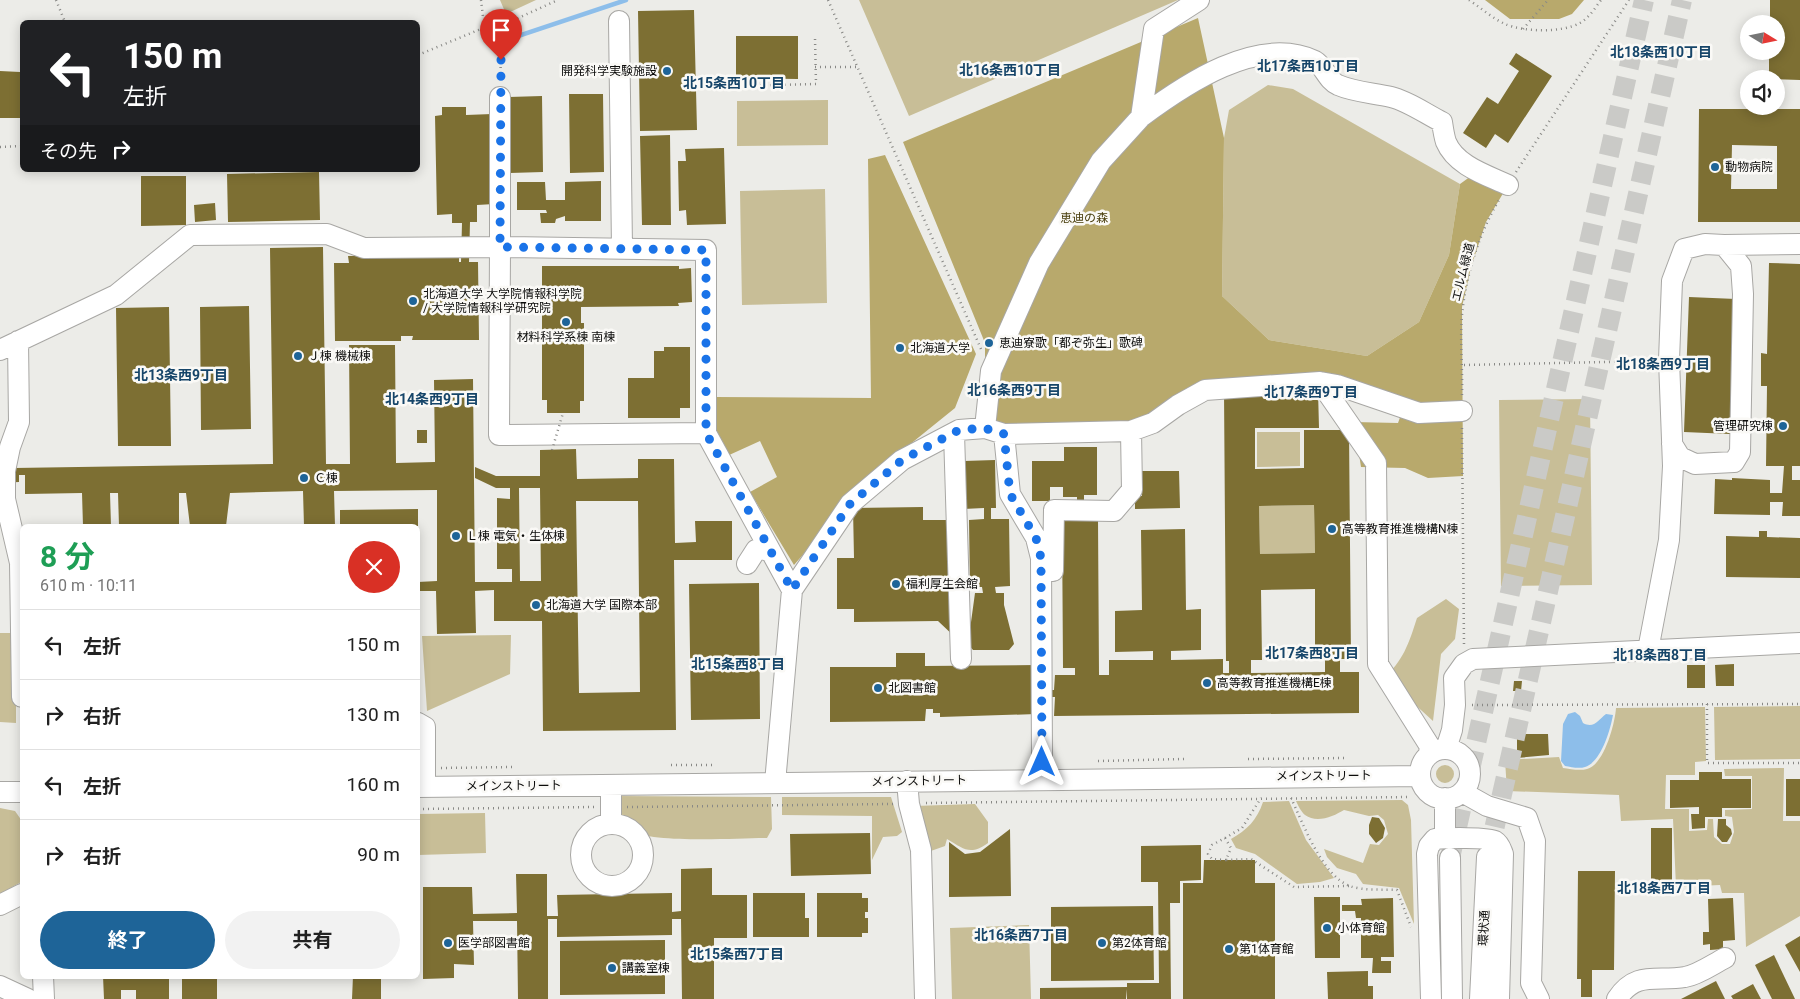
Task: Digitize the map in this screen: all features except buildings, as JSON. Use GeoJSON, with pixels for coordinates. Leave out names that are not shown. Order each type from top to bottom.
{"type":"FeatureCollection","features":[{"type":"Feature","properties":{"kind":"street"},"geometry":{"type":"LineString","coordinates":[[1141,117],[1154,29],[1200,0]]}},
{"type":"Feature","properties":{"kind":"street"},"geometry":{"type":"LineString","coordinates":[[619,21],[622,248]]}},
{"type":"Feature","properties":{"kind":"street"},"geometry":{"type":"LineString","coordinates":[[984,428],[991,372],[1039,263],[1101,161],[1141,117],[1172,94],[1217,69],[1253,56],[1284,54],[1316,61],[1337,85],[1393,98],[1442,122],[1446,143],[1457,158],[1474,169],[1508,185]]}},
{"type":"Feature","properties":{"kind":"street"},"geometry":{"type":"LineString","coordinates":[[500,97],[499,435],[706,433]]}},
{"type":"Feature","properties":{"kind":"street"},"geometry":{"type":"LineString","coordinates":[[0,350],[116,295],[190,235],[327,234],[364,248],[500,247],[706,250],[706,433],[792,590]]}},
{"type":"Feature","properties":{"kind":"street"},"geometry":{"type":"LineString","coordinates":[[1648,650],[1669,540],[1672,444],[1670,360],[1672,281],[1684,249],[1705,244],[1800,244]]}},
{"type":"Feature","properties":{"kind":"street"},"geometry":{"type":"LineString","coordinates":[[1672,444],[1680,457],[1695,464],[1734,462],[1740,452],[1743,294],[1741,266],[1724,244]]}},
{"type":"Feature","properties":{"kind":"street"},"geometry":{"type":"LineString","coordinates":[[18,341],[19,422],[10,447],[5,471],[5,499],[20,563]]}},
{"type":"Feature","properties":{"kind":"street"},"geometry":{"type":"LineString","coordinates":[[1320,382],[1376,463],[1378,664],[1429,745],[1438,752],[1461,755],[1466,761],[1470,778],[1453,795],[1445,838]]}},
{"type":"Feature","properties":{"kind":"street"},"geometry":{"type":"LineString","coordinates":[[775,783],[792,590],[850,504],[902,460],[954,433],[984,428],[1004,434],[1131,431],[1153,423],[1178,405],[1205,390],[1320,382],[1336,385],[1420,413],[1462,411]]}},
{"type":"Feature","properties":{"kind":"street"},"geometry":{"type":"LineString","coordinates":[[1042,572],[1053,571],[1054,510],[1114,511],[1132,490],[1131,431]]}},
{"type":"Feature","properties":{"kind":"street"},"geometry":{"type":"LineString","coordinates":[[954,433],[962,660]]}},
{"type":"Feature","properties":{"kind":"street"},"geometry":{"type":"LineString","coordinates":[[1004,434],[1010,494],[1036,538],[1041,558],[1042,762]]}},
{"type":"Feature","properties":{"kind":"street"},"geometry":{"type":"LineString","coordinates":[[747,564],[756,550],[764,549],[770,552]]}},
{"type":"Feature","properties":{"kind":"street"},"geometry":{"type":"LineString","coordinates":[[1539,999],[1531,983],[1535,841],[1527,818],[1453,795],[1430,794],[1425,789],[1420,776],[1421,768],[1438,752],[1452,730],[1455,705],[1454,678],[1464,664],[1473,659],[1800,643]]}},
{"type":"Feature","properties":{"kind":"street"},"geometry":{"type":"LineString","coordinates":[[420,724],[426,728],[421,787]]}},
{"type":"Feature","properties":{"kind":"street","name":"メインストリート"},"geometry":{"type":"LineString","coordinates":[[421,787],[1420,776]]}},
{"type":"Feature","properties":{"kind":"street"},"geometry":{"type":"LineString","coordinates":[[907,782],[909,804],[921,850],[925,999]]}},
{"type":"Feature","properties":{"kind":"street"},"geometry":{"type":"LineString","coordinates":[[610,816],[611,785]]}},
{"type":"Feature","properties":{"kind":"street"},"geometry":{"type":"LineString","coordinates":[[0,792],[20,800]]}},
{"type":"Feature","properties":{"kind":"street"},"geometry":{"type":"LineString","coordinates":[[1431,999],[1427,854],[1429,846],[1435,839],[1445,838],[1494,840],[1500,846],[1503,854],[1499,999]]}},
{"type":"Feature","properties":{"kind":"street","name":"環状通"},"geometry":{"type":"LineString","coordinates":[[1480,999],[1488,857]]}},
{"type":"Feature","properties":{"kind":"street"},"geometry":{"type":"LineString","coordinates":[[1450,858],[1452,999]]}},
{"type":"Feature","properties":{"kind":"street"},"geometry":{"type":"LineString","coordinates":[[0,905],[20,895]]}},
{"type":"Feature","properties":{"kind":"street"},"geometry":{"type":"LineString","coordinates":[[1618,999],[1632,982],[1643,979],[1687,977],[1725,958]]}},
{"type":"Feature","properties":{"kind":"street"},"geometry":{"type":"LineString","coordinates":[[43,979],[44,999]]}},
{"type":"Feature","properties":{"kind":"street"},"geometry":{"type":"LineString","coordinates":[[0,986],[28,999]]}},
{"type":"Feature","properties":{"kind":"path"},"geometry":{"type":"LineString","coordinates":[[56,0],[64,20]]}},
{"type":"Feature","properties":{"kind":"path"},"geometry":{"type":"LineString","coordinates":[[481,0],[484,17],[493,24],[501,60],[500,97]]}},
{"type":"Feature","properties":{"kind":"path"},"geometry":{"type":"LineString","coordinates":[[420,54],[493,24],[505,24],[558,0]]}},
{"type":"Feature","properties":{"kind":"path"},"geometry":{"type":"LineString","coordinates":[[828,0],[991,372]]}},
{"type":"Feature","properties":{"kind":"path"},"geometry":{"type":"LineString","coordinates":[[1469,0],[1504,23],[1523,29],[1540,30],[1580,23],[1593,12],[1601,0]]}},
{"type":"Feature","properties":{"kind":"path"},"geometry":{"type":"LineString","coordinates":[[1523,29],[1548,0]]}},
{"type":"Feature","properties":{"kind":"path","name":"エルム緑道"},"geometry":{"type":"LineString","coordinates":[[1464,652],[1462,307],[1471,267],[1486,222],[1508,185],[1629,0]]}},
{"type":"Feature","properties":{"kind":"path"},"geometry":{"type":"LineString","coordinates":[[735,86],[816,84],[815,38]]}},
{"type":"Feature","properties":{"kind":"path"},"geometry":{"type":"LineString","coordinates":[[815,67],[858,67]]}},
{"type":"Feature","properties":{"kind":"path"},"geometry":{"type":"LineString","coordinates":[[0,147],[20,146]]}},
{"type":"Feature","properties":{"kind":"path"},"geometry":{"type":"LineString","coordinates":[[1463,365],[1670,360]]}},
{"type":"Feature","properties":{"kind":"path"},"geometry":{"type":"LineString","coordinates":[[552,450],[563,413]]}},
{"type":"Feature","properties":{"kind":"path"},"geometry":{"type":"LineString","coordinates":[[1466,704],[1800,704]]}},
{"type":"Feature","properties":{"kind":"path"},"geometry":{"type":"LineString","coordinates":[[1706,704],[1707,763],[1800,763]]}},
{"type":"Feature","properties":{"kind":"path"},"geometry":{"type":"LineString","coordinates":[[1248,758],[1353,758]]}},
{"type":"Feature","properties":{"kind":"path"},"geometry":{"type":"LineString","coordinates":[[420,809],[610,816],[909,804],[1410,797]]}},
{"type":"Feature","properties":{"kind":"path"},"geometry":{"type":"LineString","coordinates":[[1261,798],[1242,828],[1212,845],[1208,854],[1212,859],[1251,859],[1294,887],[1350,886],[1397,890],[1416,935]]}},
{"type":"Feature","properties":{"kind":"path"},"geometry":{"type":"LineString","coordinates":[[1291,798],[1309,840],[1320,858],[1339,878],[1350,886]]}},
{"type":"Feature","properties":{"kind":"path"},"geometry":{"type":"LineString","coordinates":[[1224,838],[1232,848],[1226,860]]}},
{"type":"Feature","properties":{"kind":"shaded area"},"geometry":{"type":"Polygon","coordinates":[[[500,0],[536,0],[506,14],[500,0]]]}},
{"type":"Feature","properties":{"kind":"shaded area"},"geometry":{"type":"Polygon","coordinates":[[[859,0],[1178,0],[909,116],[859,0]]]}},
{"type":"Feature","properties":{"kind":"shaded area"},"geometry":{"type":"Polygon","coordinates":[[[1268,85],[1293,89],[1460,184],[1449,255],[1419,322],[1367,356],[1269,340],[1222,296],[1224,138],[1229,110],[1268,85]]]}},
{"type":"Feature","properties":{"kind":"shaded area"},"geometry":{"type":"Polygon","coordinates":[[[828,100],[828,145],[737,146],[737,101],[828,100]]]}},
{"type":"Feature","properties":{"kind":"shaded area"},"geometry":{"type":"Polygon","coordinates":[[[825,189],[827,303],[742,305],[740,191],[825,189]]]}},
{"type":"Feature","properties":{"kind":"shaded area"},"geometry":{"type":"Polygon","coordinates":[[[1590,399],[1592,585],[1501,586],[1499,400],[1590,399]]]}},
{"type":"Feature","properties":{"kind":"shaded area"},"geometry":{"type":"Polygon","coordinates":[[[1257,432],[1300,432],[1300,466],[1257,467],[1257,432]]]}},
{"type":"Feature","properties":{"kind":"shaded area"},"geometry":{"type":"Polygon","coordinates":[[[1314,505],[1315,553],[1260,554],[1259,506],[1314,505]]]}},
{"type":"Feature","properties":{"kind":"shaded area"},"geometry":{"type":"Polygon","coordinates":[[[1446,599],[1459,609],[1455,639],[1441,654],[1433,721],[1383,678],[1400,659],[1408,644],[1417,618],[1446,599]]]}},
{"type":"Feature","properties":{"kind":"shaded area"},"geometry":{"type":"Polygon","coordinates":[[[0,633],[16,633],[16,723],[0,722],[0,633]]]}},
{"type":"Feature","properties":{"kind":"shaded area"},"geometry":{"type":"Polygon","coordinates":[[[511,635],[510,674],[427,711],[422,636],[511,635]]]}},
{"type":"Feature","properties":{"kind":"shaded area"},"geometry":{"type":"Polygon","coordinates":[[[1800,706],[1800,759],[1715,760],[1714,707],[1800,706]]]}},
{"type":"Feature","properties":{"kind":"shaded area"},"geometry":{"type":"Polygon","coordinates":[[[1705,707],[1706,761],[1695,762],[1695,775],[1666,775],[1665,809],[1689,809],[1689,831],[1707,830],[1708,819],[1713,819],[1714,837],[1722,844],[1730,844],[1734,832],[1732,817],[1725,816],[1725,810],[1752,809],[1752,776],[1725,776],[1724,769],[1784,768],[1783,821],[1800,821],[1800,916],[1746,947],[1744,893],[1722,893],[1720,885],[1676,887],[1673,819],[1621,821],[1619,795],[1507,791],[1505,760],[1559,757],[1563,768],[1581,770],[1593,766],[1599,760],[1608,743],[1616,708],[1705,707]]]}},
{"type":"Feature","properties":{"kind":"shaded area"},"geometry":{"type":"Polygon","coordinates":[[[1445,765],[1451,768],[1454,774],[1451,780],[1445,783],[1439,780],[1436,774],[1439,768],[1445,765]]]}},
{"type":"Feature","properties":{"kind":"shaded area"},"geometry":{"type":"Polygon","coordinates":[[[616,796],[771,797],[772,829],[767,838],[675,839],[640,834],[630,830],[622,823],[617,811],[616,796]]]}},
{"type":"Feature","properties":{"kind":"shaded area"},"geometry":{"type":"Polygon","coordinates":[[[782,797],[891,797],[902,832],[897,836],[883,837],[872,860],[872,816],[782,815],[782,797]]]}},
{"type":"Feature","properties":{"kind":"shaded area"},"geometry":{"type":"Polygon","coordinates":[[[1402,800],[1408,805],[1411,820],[1414,924],[1399,888],[1363,884],[1356,874],[1337,868],[1327,857],[1324,849],[1363,863],[1370,844],[1379,845],[1388,834],[1384,820],[1378,815],[1369,816],[1344,810],[1330,817],[1310,818],[1304,814],[1296,801],[1402,800]]]}},
{"type":"Feature","properties":{"kind":"shaded area"},"geometry":{"type":"Polygon","coordinates":[[[1289,801],[1306,840],[1334,878],[1320,882],[1297,884],[1255,854],[1236,848],[1231,839],[1251,824],[1263,802],[1289,801]]]}},
{"type":"Feature","properties":{"kind":"shaded area"},"geometry":{"type":"Polygon","coordinates":[[[975,804],[988,822],[988,843],[976,849],[967,850],[947,839],[945,846],[928,852],[914,806],[975,804]]]}},
{"type":"Feature","properties":{"kind":"shaded area"},"geometry":{"type":"Polygon","coordinates":[[[0,808],[15,811],[20,818],[20,883],[0,894],[0,808]]]}},
{"type":"Feature","properties":{"kind":"shaded area"},"geometry":{"type":"Polygon","coordinates":[[[485,813],[486,853],[420,855],[420,814],[485,813]]]}},
{"type":"Feature","properties":{"kind":"shaded area"},"geometry":{"type":"Polygon","coordinates":[[[1029,925],[1031,999],[952,999],[950,928],[1029,925]]]}},
{"type":"Feature","properties":{"kind":"green space"},"geometry":{"type":"Polygon","coordinates":[[[1485,0],[1584,0],[1572,14],[1559,19],[1510,19],[1485,0]]]}},
{"type":"Feature","properties":{"kind":"green space","name":"恵迪の森"},"geometry":{"type":"Polygon","coordinates":[[[1198,18],[1224,138],[1222,296],[1269,340],[1367,356],[1419,322],[1449,255],[1460,184],[1478,171],[1508,185],[1486,222],[1471,267],[1462,307],[1463,476],[1428,478],[1405,468],[1361,467],[1354,422],[1398,423],[1403,409],[1337,385],[1205,390],[1153,423],[985,428],[985,343],[903,142],[1198,18]]]}},
{"type":"Feature","properties":{"kind":"green space"},"geometry":{"type":"Polygon","coordinates":[[[885,155],[976,354],[955,408],[872,475],[794,565],[750,492],[777,477],[760,441],[727,456],[715,429],[714,397],[871,398],[868,159],[885,155]]]}},
{"type":"Feature","properties":{"kind":"water"},"geometry":{"type":"Polygon","coordinates":[[[1575,712],[1580,716],[1583,723],[1587,725],[1596,723],[1606,714],[1613,715],[1610,729],[1600,753],[1591,764],[1583,768],[1565,766],[1561,761],[1563,724],[1568,714],[1575,712]]]}},
{"type":"Feature","properties":{"kind":"waterway"},"geometry":{"type":"LineString","coordinates":[[500,42],[626,0]]}},
{"type":"Feature","properties":{"kind":"tunnel"},"geometry":{"type":"LineString","coordinates":[[1450,858],[1644,0]]}},
{"type":"Feature","properties":{"kind":"tunnel"},"geometry":{"type":"LineString","coordinates":[[1488,856],[1682,0]]}},
{"type":"Feature","properties":{"kind":"place","name":"開発科学実験施設"},"geometry":{"type":"Point","coordinates":[667,71]}},
{"type":"Feature","properties":{"kind":"place","name":"動物病院"},"geometry":{"type":"Point","coordinates":[1715,167]}},
{"type":"Feature","properties":{"kind":"place","name":"北海道大学 大学院情報科学院 / 大学院情報科学研究院"},"geometry":{"type":"Point","coordinates":[413,301]}},
{"type":"Feature","properties":{"kind":"place","name":"材料科学系棟 南棟"},"geometry":{"type":"Point","coordinates":[566,322]}},
{"type":"Feature","properties":{"kind":"place","name":"恵迪寮歌「都ぞ弥生」歌碑"},"geometry":{"type":"Point","coordinates":[989,343]}},
{"type":"Feature","properties":{"kind":"place","name":"北海道大学"},"geometry":{"type":"Point","coordinates":[900,348]}},
{"type":"Feature","properties":{"kind":"place","name":"Ｊ棟 機械棟"},"geometry":{"type":"Point","coordinates":[298,356]}},
{"type":"Feature","properties":{"kind":"place","name":"管理研究棟"},"geometry":{"type":"Point","coordinates":[1783,426]}},
{"type":"Feature","properties":{"kind":"place","name":"Ｃ棟"},"geometry":{"type":"Point","coordinates":[304,478]}},
{"type":"Feature","properties":{"kind":"place","name":"高等教育推進機構N棟"},"geometry":{"type":"Point","coordinates":[1332,529]}},
{"type":"Feature","properties":{"kind":"place","name":"Ｌ棟 電気・生体棟"},"geometry":{"type":"Point","coordinates":[456,536]}},
{"type":"Feature","properties":{"kind":"place","name":"福利厚生会館"},"geometry":{"type":"Point","coordinates":[896,584]}},
{"type":"Feature","properties":{"kind":"place","name":"北海道大学 国際本部"},"geometry":{"type":"Point","coordinates":[536,605]}},
{"type":"Feature","properties":{"kind":"place","name":"高等教育推進機構E棟"},"geometry":{"type":"Point","coordinates":[1207,683]}},
{"type":"Feature","properties":{"kind":"place","name":"北図書館"},"geometry":{"type":"Point","coordinates":[878,688]}},
{"type":"Feature","properties":{"kind":"place","name":"小体育館"},"geometry":{"type":"Point","coordinates":[1327,928]}},
{"type":"Feature","properties":{"kind":"place","name":"医学部図書館"},"geometry":{"type":"Point","coordinates":[448,943]}},
{"type":"Feature","properties":{"kind":"place","name":"第2体育館"},"geometry":{"type":"Point","coordinates":[1102,943]}},
{"type":"Feature","properties":{"kind":"place","name":"第1体育館"},"geometry":{"type":"Point","coordinates":[1229,949]}},
{"type":"Feature","properties":{"kind":"place","name":"講義室棟"},"geometry":{"type":"Point","coordinates":[612,968]}},
{"type":"Feature","properties":{"kind":"district","name":"北18条西10丁目"},"geometry":{"type":"Point","coordinates":[1661,52]}},
{"type":"Feature","properties":{"kind":"district","name":"北17条西10丁目"},"geometry":{"type":"Point","coordinates":[1308,66]}},
{"type":"Feature","properties":{"kind":"district","name":"北16条西10丁目"},"geometry":{"type":"Point","coordinates":[1010,70]}},
{"type":"Feature","properties":{"kind":"district","name":"北15条西10丁目"},"geometry":{"type":"Point","coordinates":[734,83]}},
{"type":"Feature","properties":{"kind":"district","name":"北18条西9丁目"},"geometry":{"type":"Point","coordinates":[1663,364]}},
{"type":"Feature","properties":{"kind":"district","name":"北13条西9丁目"},"geometry":{"type":"Point","coordinates":[181,375]}},
{"type":"Feature","properties":{"kind":"district","name":"北16条西9丁目"},"geometry":{"type":"Point","coordinates":[1014,390]}},
{"type":"Feature","properties":{"kind":"district","name":"北17条西9丁目"},"geometry":{"type":"Point","coordinates":[1311,392]}},
{"type":"Feature","properties":{"kind":"district","name":"北14条西9丁目"},"geometry":{"type":"Point","coordinates":[432,399]}},
{"type":"Feature","properties":{"kind":"district","name":"北17条西8丁目"},"geometry":{"type":"Point","coordinates":[1312,653]}},
{"type":"Feature","properties":{"kind":"district","name":"北18条西8丁目"},"geometry":{"type":"Point","coordinates":[1660,655]}},
{"type":"Feature","properties":{"kind":"district","name":"北15条西8丁目"},"geometry":{"type":"Point","coordinates":[738,664]}},
{"type":"Feature","properties":{"kind":"district","name":"北18条西7丁目"},"geometry":{"type":"Point","coordinates":[1664,888]}},
{"type":"Feature","properties":{"kind":"district","name":"北16条西7丁目"},"geometry":{"type":"Point","coordinates":[1021,935]}},
{"type":"Feature","properties":{"kind":"district","name":"北15条西7丁目"},"geometry":{"type":"Point","coordinates":[737,954]}},
{"type":"Feature","properties":{"kind":"route"},"geometry":{"type":"LineString","coordinates":[[501,60],[500,247],[706,250],[706,433],[792,590],[850,504],[902,460],[959,430],[984,428],[1004,434],[1010,494],[1036,538],[1041,558],[1042,762]]}}]}
